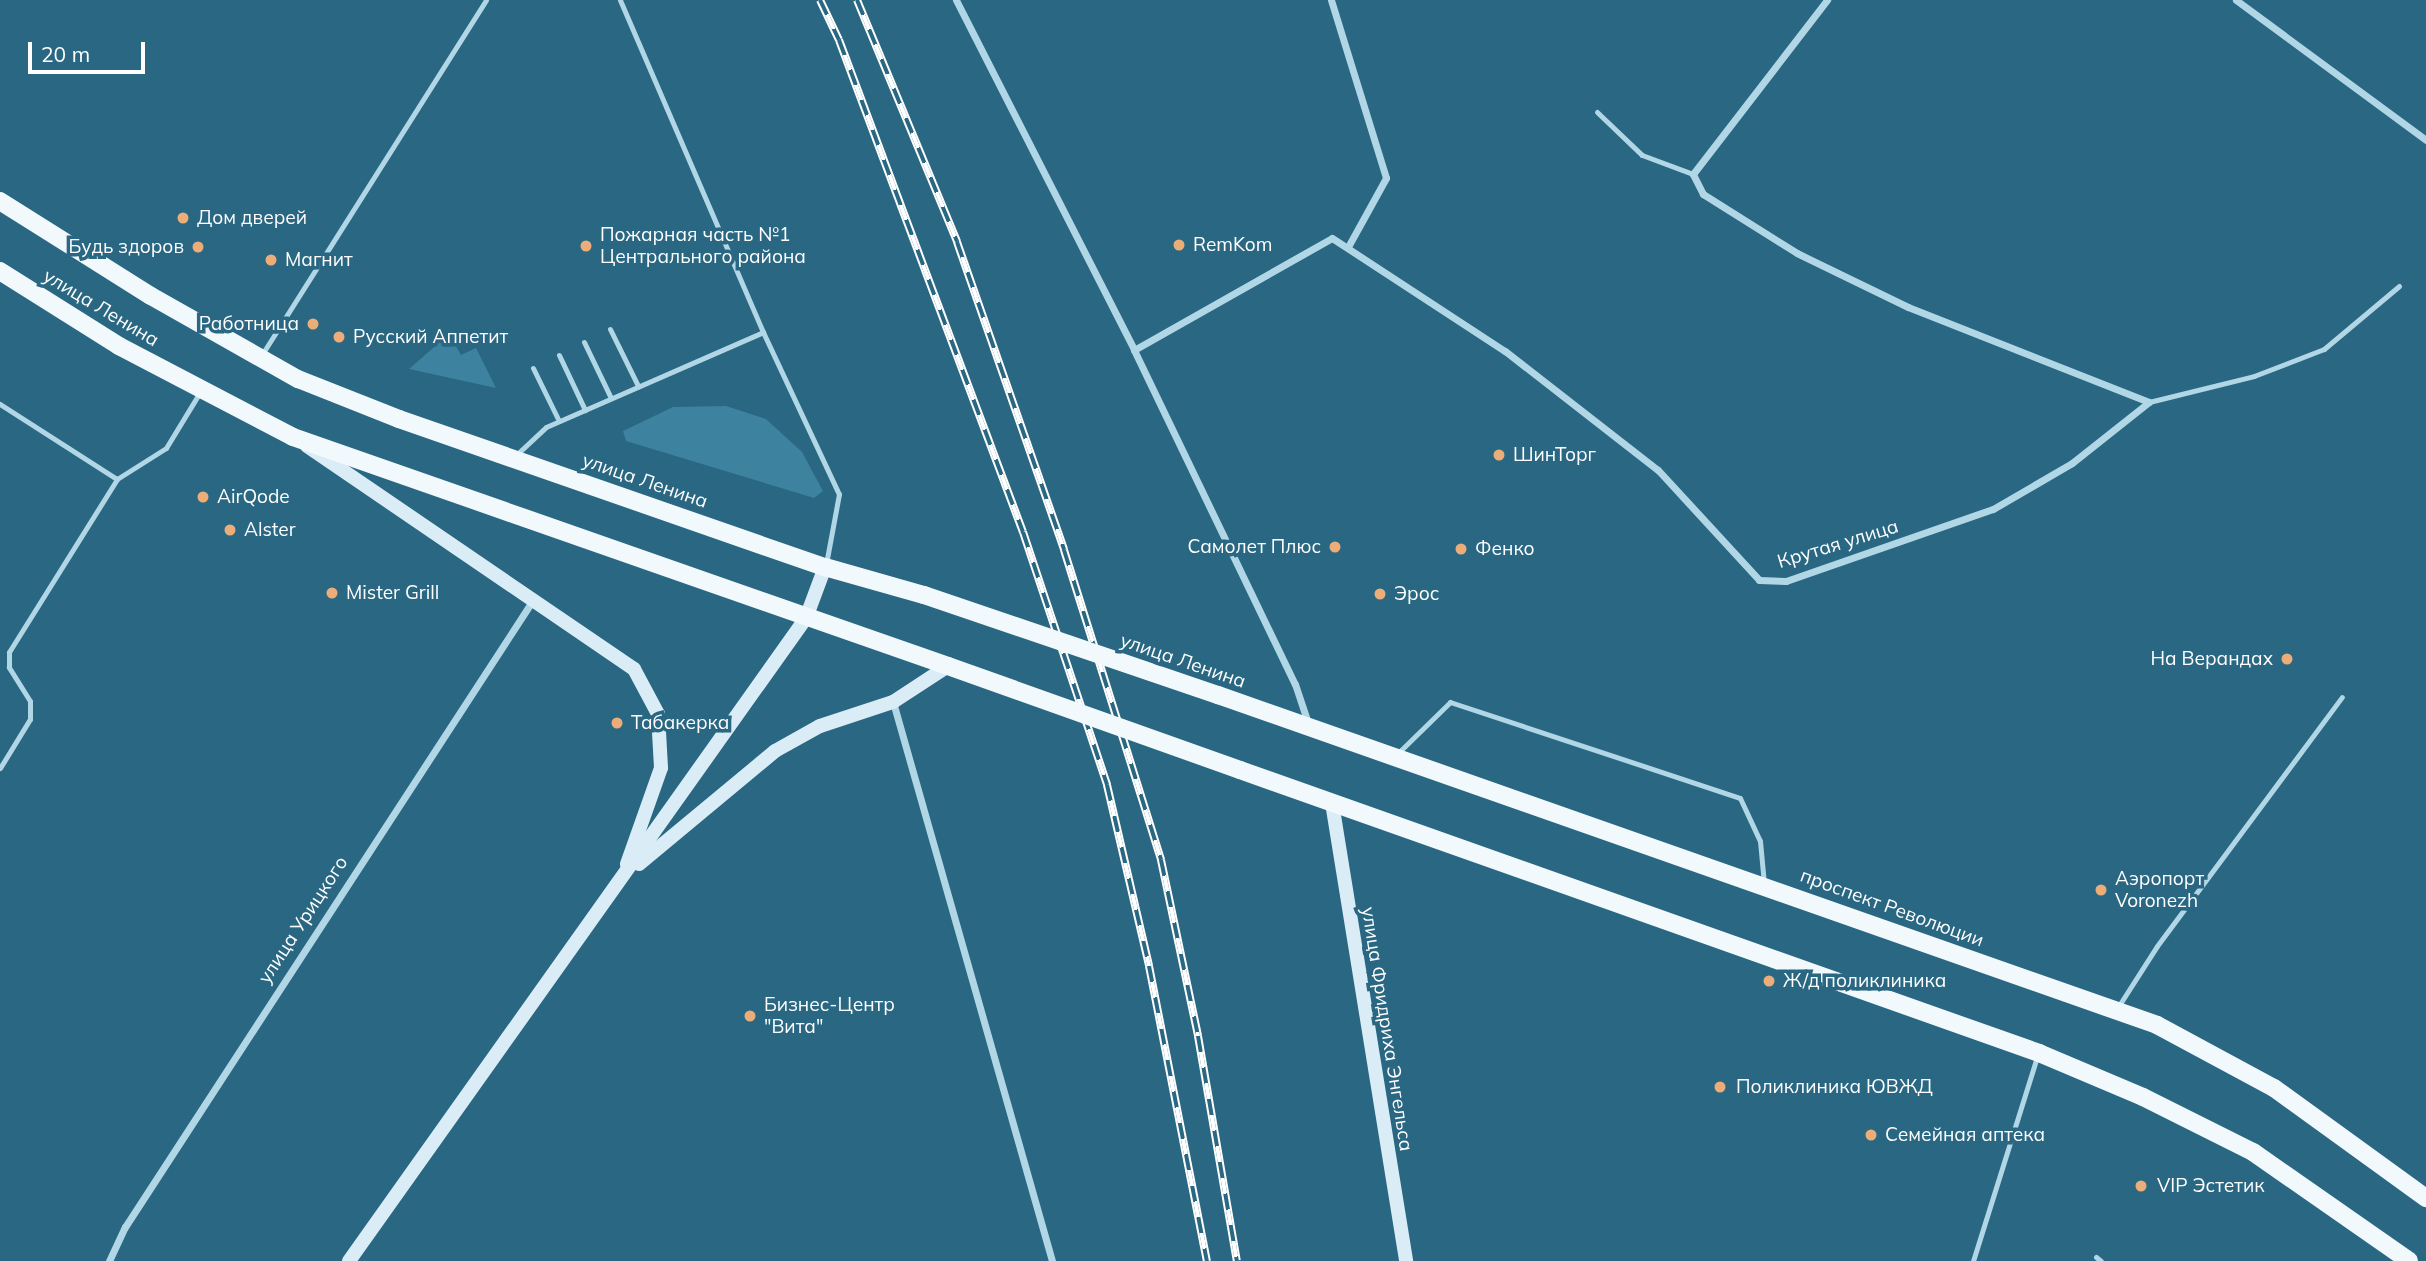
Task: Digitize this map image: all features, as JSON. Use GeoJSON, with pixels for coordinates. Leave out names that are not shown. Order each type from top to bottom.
{"type":"FeatureCollection","features":[{"type":"Feature","properties":{"kind":"main road","name":"улица Ленина"},"geometry":{"type":"LineString","coordinates":[[0,201],[260,359],[399,419],[825,567],[924,595],[1310,727]]}},
{"type":"Feature","properties":{"kind":"main road","name":"улица Ленина"},"geometry":{"type":"LineString","coordinates":[[0,271],[119,346],[293,437],[634,669],[658,714],[661,768],[622,878]]}},
{"type":"Feature","properties":{"kind":"main road","name":"улица Ленина"},"geometry":{"type":"LineString","coordinates":[[293,437],[1332,803]]}},
{"type":"Feature","properties":{"kind":"main road"},"geometry":{"type":"LineString","coordinates":[[349,1261],[806,618],[825,567]]}},
{"type":"Feature","properties":{"kind":"main road"},"geometry":{"type":"LineString","coordinates":[[622,878],[775,751],[820,726],[893,702],[948,666]]}},
{"type":"Feature","properties":{"kind":"main road","name":"проспект Революции"},"geometry":{"type":"LineString","coordinates":[[1310,727],[1764,884],[2157,1025],[2274,1088],[2426,1198]]}},
{"type":"Feature","properties":{"kind":"main road"},"geometry":{"type":"LineString","coordinates":[[1332,803],[2039,1053],[2143,1097],[2253,1152],[2403,1259]]}},
{"type":"Feature","properties":{"kind":"main road","name":"улица Фридриха Энгельса"},"geometry":{"type":"LineString","coordinates":[[1332,803],[1406,1261]]}},
{"type":"Feature","properties":{"kind":"street"},"geometry":{"type":"LineString","coordinates":[[956,0],[1134,350],[1295,684],[1310,727]]}},
{"type":"Feature","properties":{"kind":"street"},"geometry":{"type":"LineString","coordinates":[[1134,350],[1332,238],[1349,245],[1386,178],[1331,0]]}},
{"type":"Feature","properties":{"kind":"street"},"geometry":{"type":"LineString","coordinates":[[1827,0],[1693,174],[1703,194],[1797,253],[1908,307],[2149,402]]}},
{"type":"Feature","properties":{"kind":"street"},"geometry":{"type":"LineString","coordinates":[[2236,0],[2426,140]]}},
{"type":"Feature","properties":{"kind":"street","name":"Крутая улица"},"geometry":{"type":"LineString","coordinates":[[1349,245],[1505,351],[1658,470],[1759,580],[1786,581],[1993,509],[2072,463],[2149,402]]}},
{"type":"Feature","properties":{"kind":"street","name":"улица Урицкого"},"geometry":{"type":"LineString","coordinates":[[109,1261],[125,1227],[533,600]]}},
{"type":"Feature","properties":{"kind":"street"},"geometry":{"type":"LineString","coordinates":[[893,702],[1052,1261]]}},
{"type":"Feature","properties":{"kind":"lane"},"geometry":{"type":"LineString","coordinates":[[260,359],[486,0]]}},
{"type":"Feature","properties":{"kind":"lane"},"geometry":{"type":"LineString","coordinates":[[621,0],[764,332],[839,494],[825,567]]}},
{"type":"Feature","properties":{"kind":"lane"},"geometry":{"type":"LineString","coordinates":[[1597,112],[1642,155],[1693,174]]}},
{"type":"Feature","properties":{"kind":"lane"},"geometry":{"type":"LineString","coordinates":[[2149,402],[2254,376],[2324,349],[2399,286]]}},
{"type":"Feature","properties":{"kind":"lane"},"geometry":{"type":"LineString","coordinates":[[610,329],[638,387]]}},
{"type":"Feature","properties":{"kind":"lane"},"geometry":{"type":"LineString","coordinates":[[514,457],[546,427],[764,332]]}},
{"type":"Feature","properties":{"kind":"lane"},"geometry":{"type":"LineString","coordinates":[[584,342],[611,398]]}},
{"type":"Feature","properties":{"kind":"lane"},"geometry":{"type":"LineString","coordinates":[[559,355],[585,410]]}},
{"type":"Feature","properties":{"kind":"lane"},"geometry":{"type":"LineString","coordinates":[[533,368],[559,421]]}},
{"type":"Feature","properties":{"kind":"lane"},"geometry":{"type":"LineString","coordinates":[[0,768],[30,719],[30,701],[9,667],[9,652],[117,479],[166,449],[201,389]]}},
{"type":"Feature","properties":{"kind":"lane"},"geometry":{"type":"LineString","coordinates":[[0,404],[117,479]]}},
{"type":"Feature","properties":{"kind":"lane"},"geometry":{"type":"LineString","coordinates":[[2116,1010],[2157,946],[2342,696]]}},
{"type":"Feature","properties":{"kind":"lane"},"geometry":{"type":"LineString","coordinates":[[1395,756],[1450,702],[1740,798],[1760,841],[1764,884]]}},
{"type":"Feature","properties":{"kind":"lane"},"geometry":{"type":"LineString","coordinates":[[1973,1261],[2039,1053]]}},
{"type":"Feature","properties":{"kind":"shaded area"},"geometry":{"type":"Polygon","coordinates":[[[449,334],[461,355],[476,348],[496,388],[409,369],[449,334]]]}},
{"type":"Feature","properties":{"kind":"shaded area"},"geometry":{"type":"Polygon","coordinates":[[[726,406],[766,419],[802,452],[823,491],[814,498],[626,441],[623,431],[673,407],[726,406]]]}},
{"type":"Feature","properties":{"kind":"railway"},"geometry":{"type":"LineString","coordinates":[[820,0],[839,40],[1023,532],[1107,785],[1149,966],[1207,1261]]}},
{"type":"Feature","properties":{"kind":"railway"},"geometry":{"type":"LineString","coordinates":[[857,0],[957,242],[1064,550],[1161,860],[1198,1036],[1237,1261]]}},
{"type":"Feature","properties":{"kind":"place","name":"Дом дверей"},"geometry":{"type":"Point","coordinates":[183,218]}},
{"type":"Feature","properties":{"kind":"place","name":"RemKom"},"geometry":{"type":"Point","coordinates":[1179,245]}},
{"type":"Feature","properties":{"kind":"place","name":"Пожарная часть №1 Центрального района"},"geometry":{"type":"Point","coordinates":[586,246]}},
{"type":"Feature","properties":{"kind":"place","name":"Будь здоров"},"geometry":{"type":"Point","coordinates":[198,247]}},
{"type":"Feature","properties":{"kind":"place","name":"Магнит"},"geometry":{"type":"Point","coordinates":[271,260]}},
{"type":"Feature","properties":{"kind":"place","name":"Работница"},"geometry":{"type":"Point","coordinates":[313,324]}},
{"type":"Feature","properties":{"kind":"place","name":"Русский Аппетит"},"geometry":{"type":"Point","coordinates":[339,337]}},
{"type":"Feature","properties":{"kind":"place","name":"ШинТорг"},"geometry":{"type":"Point","coordinates":[1499,455]}},
{"type":"Feature","properties":{"kind":"place","name":"AirQode"},"geometry":{"type":"Point","coordinates":[203,497]}},
{"type":"Feature","properties":{"kind":"place","name":"Alster"},"geometry":{"type":"Point","coordinates":[230,530]}},
{"type":"Feature","properties":{"kind":"place","name":"Самолет Плюс"},"geometry":{"type":"Point","coordinates":[1335,547]}},
{"type":"Feature","properties":{"kind":"place","name":"Фенко"},"geometry":{"type":"Point","coordinates":[1461,549]}},
{"type":"Feature","properties":{"kind":"place","name":"Mister Grill"},"geometry":{"type":"Point","coordinates":[332,593]}},
{"type":"Feature","properties":{"kind":"place","name":"Эрос"},"geometry":{"type":"Point","coordinates":[1380,594]}},
{"type":"Feature","properties":{"kind":"place","name":"На Верандах"},"geometry":{"type":"Point","coordinates":[2287,659]}},
{"type":"Feature","properties":{"kind":"place","name":"Табакерка"},"geometry":{"type":"Point","coordinates":[617,723]}},
{"type":"Feature","properties":{"kind":"place","name":"Аэропорт Voronezh"},"geometry":{"type":"Point","coordinates":[2101,890]}},
{"type":"Feature","properties":{"kind":"place","name":"Ж/д поликлиника"},"geometry":{"type":"Point","coordinates":[1769,981]}},
{"type":"Feature","properties":{"kind":"place","name":"Бизнес-Центр \"Вита\""},"geometry":{"type":"Point","coordinates":[750,1016]}},
{"type":"Feature","properties":{"kind":"place","name":"Поликлиника ЮВЖД"},"geometry":{"type":"Point","coordinates":[1720,1087]}},
{"type":"Feature","properties":{"kind":"place","name":"Семейная аптека"},"geometry":{"type":"Point","coordinates":[1871,1135]}},
{"type":"Feature","properties":{"kind":"place","name":"VIP Эстетик"},"geometry":{"type":"Point","coordinates":[2141,1186]}}]}
